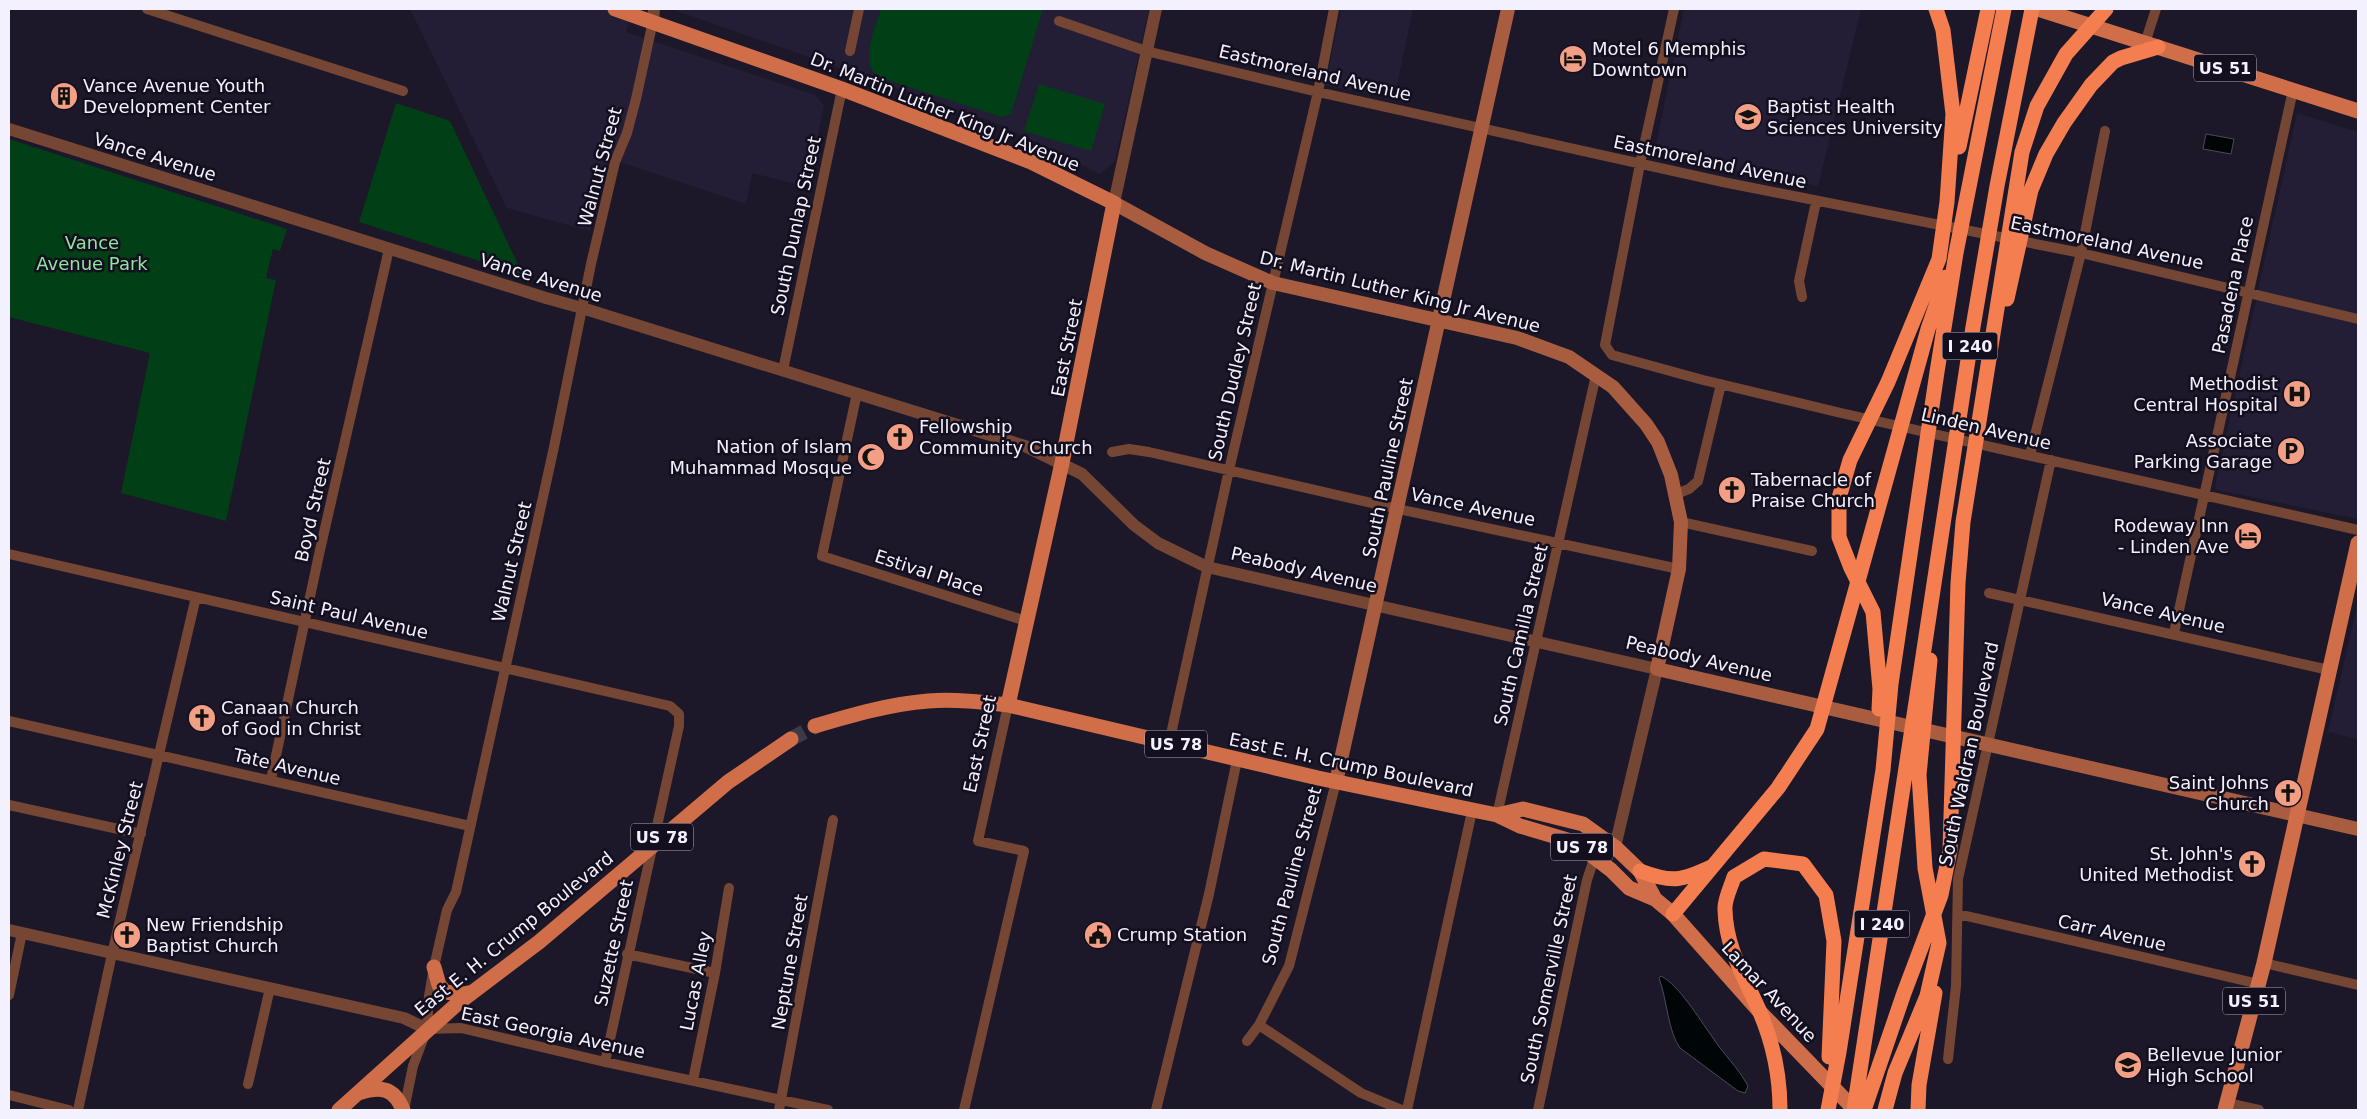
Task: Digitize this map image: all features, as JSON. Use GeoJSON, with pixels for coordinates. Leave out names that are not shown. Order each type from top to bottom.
{"type":"FeatureCollection","features":[{"type":"Feature","properties":{"kind":"highway"},"geometry":{"type":"LineString","coordinates":[[1936,9],[1943,30],[1953,114],[1947,202]]}},
{"type":"Feature","properties":{"kind":"highway"},"geometry":{"type":"LineString","coordinates":[[1885,686],[1873,612],[1851,568],[1839,537],[1839,498],[1850,460],[1888,382],[1939,259],[1947,202],[1988,9]]}},
{"type":"Feature","properties":{"kind":"highway","name":"I 240"},"geometry":{"type":"LineString","coordinates":[[1827,1110],[1835,1047],[1868,862],[1879,770],[1885,686],[1956,253],[2004,9]]}},
{"type":"Feature","properties":{"kind":"highway","name":"I 240"},"geometry":{"type":"LineString","coordinates":[[1854,1110],[1912,776],[1934,584],[1995,195],[2032,9]]}},
{"type":"Feature","properties":{"kind":"highway"},"geometry":{"type":"LineString","coordinates":[[1864,1110],[1904,993],[1941,895],[1950,850],[1958,583],[1963,522],[2016,186],[2028,132],[2044,91],[2066,54],[2106,9]]}},
{"type":"Feature","properties":{"kind":"highway"},"geometry":{"type":"LineString","coordinates":[[1986,382],[2012,282],[2025,211],[2046,154],[2074,108],[2101,73],[2121,58],[2151,45]]}},
{"type":"Feature","properties":{"kind":"highway"},"geometry":{"type":"LineString","coordinates":[[1673,914],[1715,866],[1778,788],[1817,729],[1851,608],[1863,556],[1936,303],[1956,253]]}},
{"type":"Feature","properties":{"kind":"highway"},"geometry":{"type":"LineString","coordinates":[[1912,776],[1925,868],[1939,943],[1937,985],[1920,1085],[1918,1110]]}},
{"type":"Feature","properties":{"kind":"highway"},"geometry":{"type":"LineString","coordinates":[[1780,1110],[1780,1084],[1774,1054],[1760,1012],[1729,946],[1724,908],[1734,877],[1764,859],[1803,864],[1826,895],[1834,941],[1835,1047]]}},
{"type":"Feature","properties":{"kind":"highway"},"geometry":{"type":"LineString","coordinates":[[1640,871],[1662,880],[1674,880],[1685,878],[1715,866]]}},
{"type":"Feature","properties":{"kind":"highway"},"geometry":{"type":"LineString","coordinates":[[1886,1106],[1895,1073],[1927,996],[1939,943]]}},
{"type":"Feature","properties":{"kind":"main road","name":"Dr. Martin Luther King Jr Avenue"},"geometry":{"type":"LineString","coordinates":[[615,9],[653,15],[1031,162],[1114,203],[1205,253],[1274,283],[1526,341],[1569,357],[1596,374],[1612,387],[1646,424],[1664,457],[1676,494],[1681,522],[1679,569],[1657,669]]}},
{"type":"Feature","properties":{"kind":"main road","name":"South Pauline Street"},"geometry":{"type":"LineString","coordinates":[[1336,782],[1508,9]]}},
{"type":"Feature","properties":{"kind":"main road","name":"US 51"},"geometry":{"type":"LineString","coordinates":[[2038,9],[2358,111]]}},
{"type":"Feature","properties":{"kind":"main road","name":"East Street"},"geometry":{"type":"LineString","coordinates":[[1008,705],[1062,463],[1114,203]]}},
{"type":"Feature","properties":{"kind":"main road","name":"US 51"},"geometry":{"type":"LineString","coordinates":[[2226,1106],[2264,963],[2358,543]]}},
{"type":"Feature","properties":{"kind":"main road","name":"Peabody Avenue"},"geometry":{"type":"LineString","coordinates":[[1657,669],[2358,829]]}},
{"type":"Feature","properties":{"kind":"main road","name":"East E. H. Crump Boulevard"},"geometry":{"type":"LineString","coordinates":[[815,726],[888,707],[927,701],[968,701],[1008,705],[1169,742],[1237,760],[1497,815],[1520,826],[1574,842],[1595,856],[1629,888],[1655,899]]}},
{"type":"Feature","properties":{"kind":"main road","name":"East E. H. Crump Boulevard"},"geometry":{"type":"LineString","coordinates":[[339,1110],[427,1029],[472,992],[539,942],[728,782],[791,739]]}},
{"type":"Feature","properties":{"kind":"main road","name":"East E. H. Crump Boulevard"},"geometry":{"type":"LineString","coordinates":[[1497,815],[1523,809],[1583,824],[1615,847],[1640,871],[1655,899]]}},
{"type":"Feature","properties":{"kind":"main road","name":"Lamar Avenue"},"geometry":{"type":"LineString","coordinates":[[1655,899],[1673,914],[1760,1012],[1854,1110]]}},
{"type":"Feature","properties":{"kind":"main road"},"geometry":{"type":"LineString","coordinates":[[434,968],[439,985],[445,992],[463,994],[472,992]]}},
{"type":"Feature","properties":{"kind":"main road"},"geometry":{"type":"LineString","coordinates":[[356,1094],[370,1089],[385,1090],[393,1094],[403,1110]]}},
{"type":"Feature","properties":{"kind":"street"},"geometry":{"type":"LineString","coordinates":[[147,9],[403,90]]}},
{"type":"Feature","properties":{"kind":"street"},"geometry":{"type":"LineString","coordinates":[[850,51],[859,9]]}},
{"type":"Feature","properties":{"kind":"street","name":"East Street"},"geometry":{"type":"LineString","coordinates":[[1114,203],[1156,9]]}},
{"type":"Feature","properties":{"kind":"street","name":"South Dudley Street"},"geometry":{"type":"LineString","coordinates":[[1169,742],[1229,470],[1318,92],[1334,9]]}},
{"type":"Feature","properties":{"kind":"street"},"geometry":{"type":"LineString","coordinates":[[1640,164],[1674,9]]}},
{"type":"Feature","properties":{"kind":"street"},"geometry":{"type":"LineString","coordinates":[[2151,45],[2156,9]]}},
{"type":"Feature","properties":{"kind":"street","name":"Walnut Street"},"geometry":{"type":"LineString","coordinates":[[403,1110],[413,1066],[427,1029],[429,996],[434,968],[447,910],[456,892],[504,667],[554,447],[582,308],[615,162],[627,133],[653,15]]}},
{"type":"Feature","properties":{"kind":"street","name":"Eastmoreland Avenue"},"geometry":{"type":"LineString","coordinates":[[1060,21],[1146,51],[1318,92],[1816,202],[1908,218],[2081,253],[2358,318]]}},
{"type":"Feature","properties":{"kind":"street","name":"South Dunlap Street"},"geometry":{"type":"LineString","coordinates":[[783,370],[842,89]]}},
{"type":"Feature","properties":{"kind":"street","name":"Pasadena Place"},"geometry":{"type":"LineString","coordinates":[[2174,633],[2292,90]]}},
{"type":"Feature","properties":{"kind":"street","name":"Vance Avenue"},"geometry":{"type":"LineString","coordinates":[[9,129],[546,298],[856,392],[1024,446],[1062,463]]}},
{"type":"Feature","properties":{"kind":"street"},"geometry":{"type":"LineString","coordinates":[[2030,455],[2081,253],[2105,131]]}},
{"type":"Feature","properties":{"kind":"street","name":"Linden Avenue"},"geometry":{"type":"LineString","coordinates":[[1640,164],[1605,345],[1608,352],[1618,357],[1721,384],[1841,413],[2004,448],[2204,496],[2358,530]]}},
{"type":"Feature","properties":{"kind":"street"},"geometry":{"type":"LineString","coordinates":[[1802,297],[1799,281],[1816,202]]}},
{"type":"Feature","properties":{"kind":"street","name":"Boyd Street"},"geometry":{"type":"LineString","coordinates":[[271,779],[389,249]]}},
{"type":"Feature","properties":{"kind":"street","name":"South Camilla Street"},"geometry":{"type":"LineString","coordinates":[[1497,815],[1596,374]]}},
{"type":"Feature","properties":{"kind":"street"},"geometry":{"type":"LineString","coordinates":[[1676,494],[1694,486],[1701,474],[1721,384]]}},
{"type":"Feature","properties":{"kind":"street","name":"Estival Place"},"geometry":{"type":"LineString","coordinates":[[856,392],[822,556],[1026,621]]}},
{"type":"Feature","properties":{"kind":"street","name":"Vance Avenue"},"geometry":{"type":"LineString","coordinates":[[1112,452],[1138,450],[1398,509],[1679,569]]}},
{"type":"Feature","properties":{"kind":"street","name":"South Waldran Boulevard"},"geometry":{"type":"LineString","coordinates":[[1948,1059],[1956,986],[1958,879],[2052,460]]}},
{"type":"Feature","properties":{"kind":"street","name":"Peabody Avenue"},"geometry":{"type":"LineString","coordinates":[[1062,463],[1082,474],[1134,525],[1158,543],[1207,567],[1657,669]]}},
{"type":"Feature","properties":{"kind":"street"},"geometry":{"type":"LineString","coordinates":[[1681,522],[1812,551]]}},
{"type":"Feature","properties":{"kind":"street","name":"Saint Paul Avenue"},"geometry":{"type":"LineString","coordinates":[[9,554],[670,706],[679,714]]}},
{"type":"Feature","properties":{"kind":"street","name":"Vance Avenue"},"geometry":{"type":"LineString","coordinates":[[1989,593],[2174,633],[2329,670]]}},
{"type":"Feature","properties":{"kind":"street","name":"McKinley Street"},"geometry":{"type":"LineString","coordinates":[[78,1110],[112,954],[196,597]]}},
{"type":"Feature","properties":{"kind":"street","name":"Dr. Martin Luther King Jr Avenue"},"geometry":{"type":"LineString","coordinates":[[1615,847],[1657,669]]}},
{"type":"Feature","properties":{"kind":"street","name":"East Street"},"geometry":{"type":"LineString","coordinates":[[964,1110],[1024,851],[978,841],[1008,705]]}},
{"type":"Feature","properties":{"kind":"street","name":"Suzette Street"},"geometry":{"type":"LineString","coordinates":[[605,1062],[627,954],[679,726],[679,714]]}},
{"type":"Feature","properties":{"kind":"street","name":"Tate Avenue"},"geometry":{"type":"LineString","coordinates":[[9,721],[271,779],[470,826]]}},
{"type":"Feature","properties":{"kind":"street"},"geometry":{"type":"LineString","coordinates":[[1156,1110],[1209,894],[1237,760]]}},
{"type":"Feature","properties":{"kind":"street","name":"South Pauline Street"},"geometry":{"type":"LineString","coordinates":[[1247,1041],[1259,1025],[1290,966],[1336,782]]}},
{"type":"Feature","properties":{"kind":"street"},"geometry":{"type":"LineString","coordinates":[[9,805],[141,834]]}},
{"type":"Feature","properties":{"kind":"street"},"geometry":{"type":"LineString","coordinates":[[1407,1110],[1472,811]]}},
{"type":"Feature","properties":{"kind":"street","name":"Neptune Street"},"geometry":{"type":"LineString","coordinates":[[780,1105],[833,820]]}},
{"type":"Feature","properties":{"kind":"street","name":"South Somerville Street"},"geometry":{"type":"LineString","coordinates":[[1538,1110],[1587,880],[1595,856]]}},
{"type":"Feature","properties":{"kind":"street","name":"Lucas Alley"},"geometry":{"type":"LineString","coordinates":[[693,1080],[715,973],[729,888]]}},
{"type":"Feature","properties":{"kind":"street","name":"Carr Avenue"},"geometry":{"type":"LineString","coordinates":[[1958,914],[2259,984]]}},
{"type":"Feature","properties":{"kind":"street","name":"East Georgia Avenue"},"geometry":{"type":"LineString","coordinates":[[9,930],[404,1018],[427,1029],[461,1028],[605,1062],[693,1080],[780,1105],[828,1110]]}},
{"type":"Feature","properties":{"kind":"street"},"geometry":{"type":"LineString","coordinates":[[9,995],[22,933]]}},
{"type":"Feature","properties":{"kind":"street"},"geometry":{"type":"LineString","coordinates":[[627,954],[715,973]]}},
{"type":"Feature","properties":{"kind":"street"},"geometry":{"type":"LineString","coordinates":[[2264,963],[2358,985]]}},
{"type":"Feature","properties":{"kind":"street"},"geometry":{"type":"LineString","coordinates":[[248,1084],[270,988]]}},
{"type":"Feature","properties":{"kind":"street"},"geometry":{"type":"LineString","coordinates":[[1259,1025],[1361,1093],[1402,1110]]}},
{"type":"Feature","properties":{"kind":"street"},"geometry":{"type":"LineString","coordinates":[[9,1095],[69,1110]]}},
{"type":"Feature","properties":{"kind":"street"},"geometry":{"type":"LineString","coordinates":[[2226,1106],[2259,1110]]}},
{"type":"Feature","properties":{"kind":"shaded area"},"geometry":{"type":"Polygon","coordinates":[[[410,9],[632,9],[626,32],[815,95],[824,105],[808,187],[752,173],[746,204],[608,158],[590,231],[507,208],[410,9]]]}},
{"type":"Feature","properties":{"kind":"shaded area"},"geometry":{"type":"Polygon","coordinates":[[[676,9],[1149,9],[1115,161],[1100,174],[994,122],[677,11],[676,9]]]}},
{"type":"Feature","properties":{"kind":"shaded area"},"geometry":{"type":"Polygon","coordinates":[[[1341,9],[1413,9],[1394,99],[1325,85],[1341,9]]]}},
{"type":"Feature","properties":{"kind":"shaded area","name":"Baptist Health Sciences University"},"geometry":{"type":"Polygon","coordinates":[[[1684,9],[1861,9],[1818,186],[1654,155],[1684,9]]]}},
{"type":"Feature","properties":{"kind":"shaded area","name":"Methodist Central Hospital"},"geometry":{"type":"Polygon","coordinates":[[[2297,113],[2358,132],[2358,519],[2217,490],[2215,486],[2297,113]]]}},
{"type":"Feature","properties":{"kind":"shaded area"},"geometry":{"type":"Polygon","coordinates":[[[2206,134],[2234,139],[2231,154],[2203,149],[2206,134]]]}},
{"type":"Feature","properties":{"kind":"shaded area"},"geometry":{"type":"Polygon","coordinates":[[[2358,602],[2358,739],[2328,732],[2358,602]]]}},
{"type":"Feature","properties":{"kind":"shaded area"},"geometry":{"type":"Polygon","coordinates":[[[1661,976],[1668,980],[1682,994],[1740,1073],[1748,1086],[1745,1093],[1738,1091],[1680,1048],[1670,1024],[1659,978],[1661,976]]]}},
{"type":"Feature","properties":{"kind":"green space"},"geometry":{"type":"Polygon","coordinates":[[[881,9],[1043,9],[1011,114],[1002,117],[878,77],[872,70],[869,54],[872,35],[881,9]]]}},
{"type":"Feature","properties":{"kind":"green space"},"geometry":{"type":"Polygon","coordinates":[[[1039,84],[1105,104],[1091,151],[1024,131],[1039,84]]]}},
{"type":"Feature","properties":{"kind":"green space"},"geometry":{"type":"Polygon","coordinates":[[[396,103],[450,121],[523,275],[359,222],[396,103]]]}},
{"type":"Feature","properties":{"kind":"green space","name":"Vance Avenue Park"},"geometry":{"type":"Polygon","coordinates":[[[9,139],[287,229],[280,251],[273,249],[266,278],[276,280],[226,521],[121,493],[150,353],[9,317],[9,139]]]}},
{"type":"Feature","properties":{"kind":"tunnel"},"geometry":{"type":"LineString","coordinates":[[791,739],[815,726]]}},
{"type":"Feature","properties":{"kind":"place","name":"Motel 6 Memphis Downtown"},"geometry":{"type":"Point","coordinates":[1573,59]}},
{"type":"Feature","properties":{"kind":"place","name":"Vance Avenue Youth Development Center"},"geometry":{"type":"Point","coordinates":[64,96]}},
{"type":"Feature","properties":{"kind":"place","name":"Baptist Health Sciences University"},"geometry":{"type":"Point","coordinates":[1748,117]}},
{"type":"Feature","properties":{"kind":"place","name":"Methodist Central Hospital"},"geometry":{"type":"Point","coordinates":[2297,394]}},
{"type":"Feature","properties":{"kind":"place","name":"Fellowship Community Church"},"geometry":{"type":"Point","coordinates":[900,437]}},
{"type":"Feature","properties":{"kind":"place","name":"Associate Parking Garage"},"geometry":{"type":"Point","coordinates":[2291,451]}},
{"type":"Feature","properties":{"kind":"place","name":"Nation of Islam Muhammad Mosque"},"geometry":{"type":"Point","coordinates":[871,457]}},
{"type":"Feature","properties":{"kind":"place","name":"Tabernacle of Praise Church"},"geometry":{"type":"Point","coordinates":[1732,490]}},
{"type":"Feature","properties":{"kind":"place","name":"Rodeway Inn - Linden Ave"},"geometry":{"type":"Point","coordinates":[2248,536]}},
{"type":"Feature","properties":{"kind":"place","name":"Canaan Church of God in Christ"},"geometry":{"type":"Point","coordinates":[202,718]}},
{"type":"Feature","properties":{"kind":"place","name":"Saint Johns Church"},"geometry":{"type":"Point","coordinates":[2288,793]}},
{"type":"Feature","properties":{"kind":"place","name":"St. John's United Methodist"},"geometry":{"type":"Point","coordinates":[2252,864]}},
{"type":"Feature","properties":{"kind":"place","name":"New Friendship Baptist Church"},"geometry":{"type":"Point","coordinates":[127,935]}},
{"type":"Feature","properties":{"kind":"place","name":"Crump Station"},"geometry":{"type":"Point","coordinates":[1098,935]}},
{"type":"Feature","properties":{"kind":"place","name":"Bellevue Junior High School"},"geometry":{"type":"Point","coordinates":[2128,1065]}}]}
